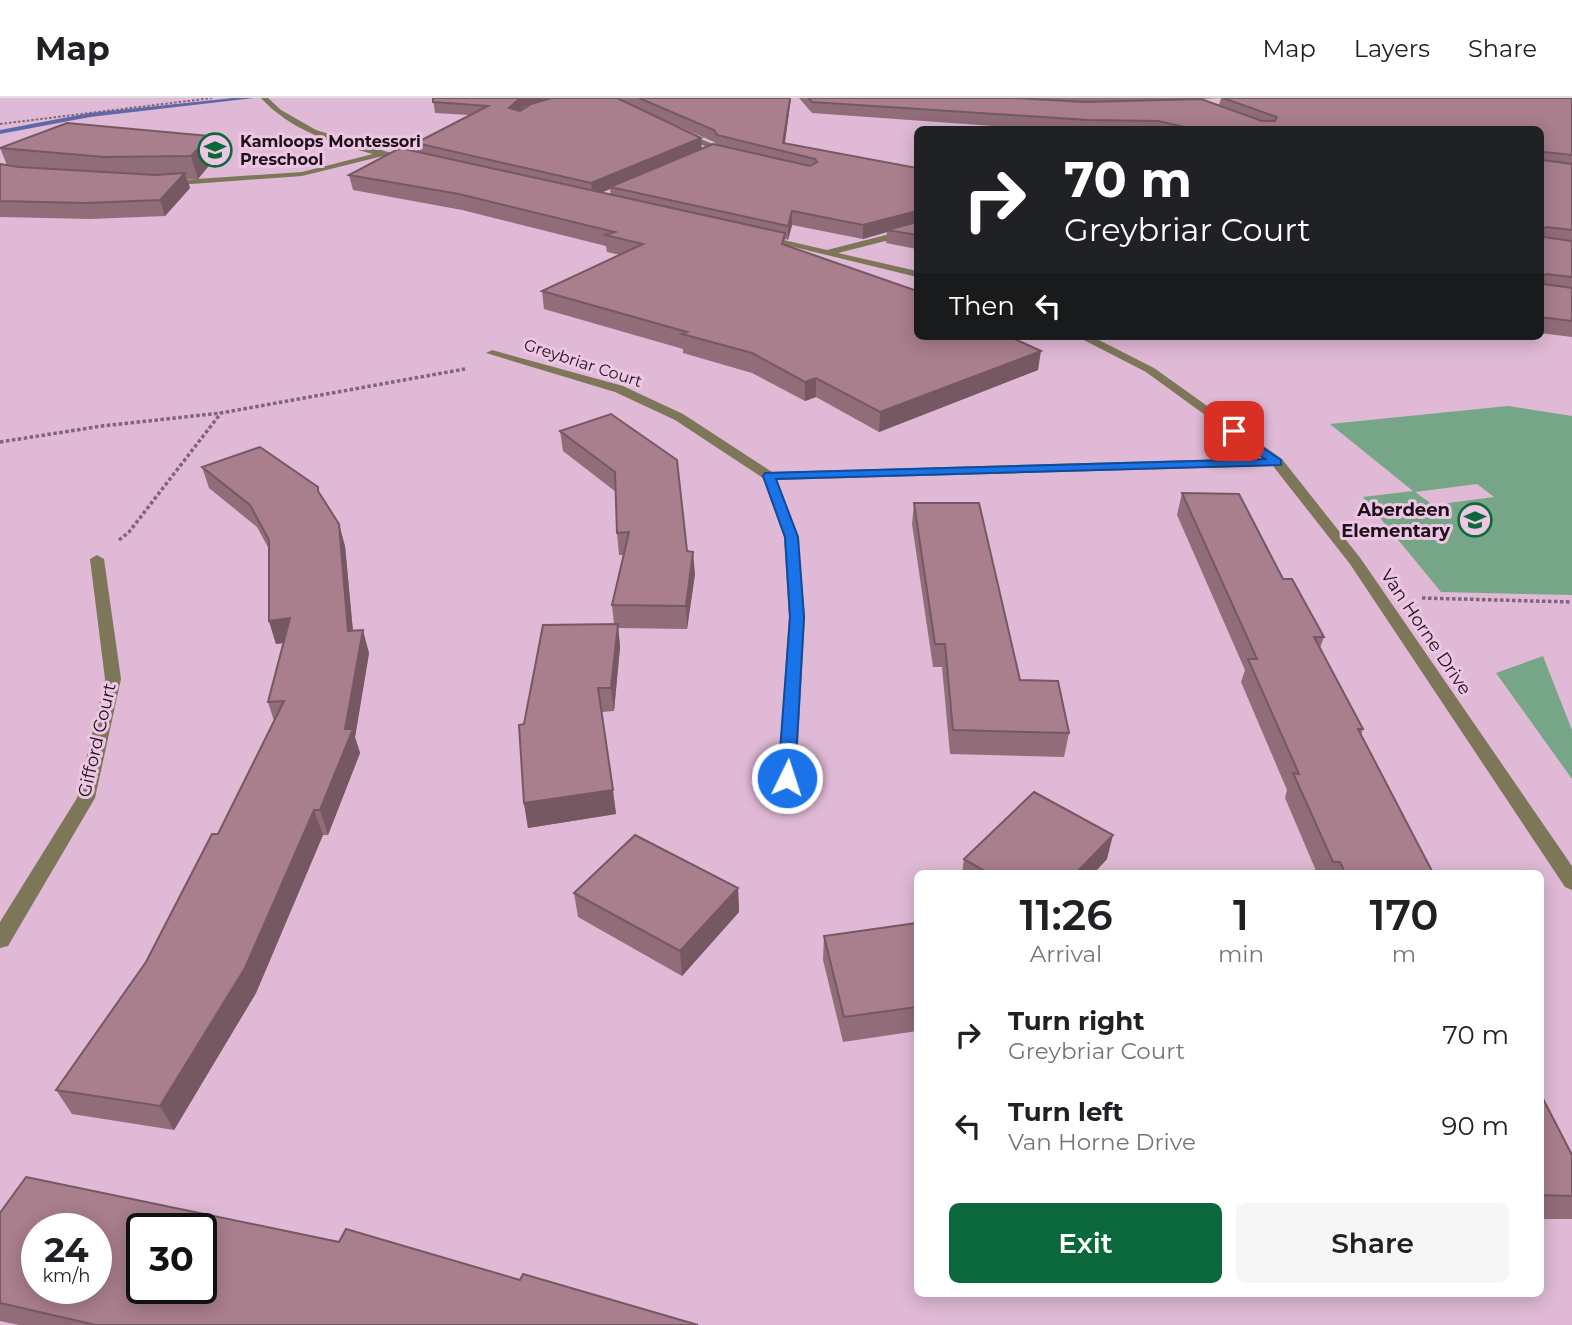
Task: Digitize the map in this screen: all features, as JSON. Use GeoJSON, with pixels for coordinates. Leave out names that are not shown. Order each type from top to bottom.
{"type":"FeatureCollection","features":[{"type":"Feature","properties":{"kind":"street"},"geometry":{"type":"LineString","coordinates":[[264,98],[280,115],[310,130],[384,154],[425,163]]}},
{"type":"Feature","properties":{"kind":"street"},"geometry":{"type":"LineString","coordinates":[[676,131],[710,146],[708,152],[722,151]]}},
{"type":"Feature","properties":{"kind":"street"},"geometry":{"type":"LineString","coordinates":[[161,185],[302,174],[384,154]]}},
{"type":"Feature","properties":{"kind":"street"},"geometry":{"type":"LineString","coordinates":[[827,253],[914,231]]}},
{"type":"Feature","properties":{"kind":"street"},"geometry":{"type":"LineString","coordinates":[[745,234],[914,273]]}},
{"type":"Feature","properties":{"kind":"street","name":"Van Horne Drive"},"geometry":{"type":"LineString","coordinates":[[1090,340],[1150,370],[1277,462],[1356,562],[1572,882]]}},
{"type":"Feature","properties":{"kind":"street","name":"Greybriar Court"},"geometry":{"type":"LineString","coordinates":[[492,354],[619,390],[679,417],[769,476]]}},
{"type":"Feature","properties":{"kind":"street"},"geometry":{"type":"LineString","coordinates":[[787,778],[797,617],[792,537],[769,476],[1277,462]]}},
{"type":"Feature","properties":{"kind":"street","name":"Gifford Court"},"geometry":{"type":"LineString","coordinates":[[0,940],[86,799],[113,678],[97,559]]}},
{"type":"Feature","properties":{"kind":"path"},"geometry":{"type":"LineString","coordinates":[[0,124],[212,98]]}},
{"type":"Feature","properties":{"kind":"path"},"geometry":{"type":"LineString","coordinates":[[0,442],[102,426],[221,413],[458,372],[492,354]]}},
{"type":"Feature","properties":{"kind":"path"},"geometry":{"type":"LineString","coordinates":[[97,559],[129,532],[221,413]]}},
{"type":"Feature","properties":{"kind":"path"},"geometry":{"type":"LineString","coordinates":[[1422,598],[1572,602]]}},
{"type":"Feature","properties":{"kind":"green space"},"geometry":{"type":"Polygon","coordinates":[[[1508,406],[1572,416],[1572,595],[1441,592],[1363,497],[1413,491],[1330,424],[1508,406]],[[1477,484],[1415,492],[1433,505],[1494,497],[1477,484]]]}},
{"type":"Feature","properties":{"kind":"green space"},"geometry":{"type":"Polygon","coordinates":[[[1543,656],[1572,730],[1572,779],[1496,673],[1543,656]]]}},
{"type":"Feature","properties":{"kind":"building"},"geometry":{"type":"Polygon","coordinates":[[[433,98],[520,98],[509,108],[520,111],[531,104],[552,98],[617,98],[701,138],[591,183],[416,143],[488,106],[433,102],[433,98]]]}},
{"type":"Feature","properties":{"kind":"building"},"geometry":{"type":"Polygon","coordinates":[[[639,98],[790,98],[783,143],[914,167],[914,212],[863,225],[792,211],[788,226],[610,187],[713,144],[810,166],[817,162],[815,159],[717,135],[714,130],[639,98]]]}},
{"type":"Feature","properties":{"kind":"building"},"geometry":{"type":"Polygon","coordinates":[[[809,98],[1014,98],[1085,102],[1201,99],[1262,121],[1275,121],[1277,117],[1223,98],[1572,98],[1572,155],[1544,153],[1544,126],[1180,126],[1158,121],[1088,120],[812,102],[809,98]]]}},
{"type":"Feature","properties":{"kind":"building"},"geometry":{"type":"Polygon","coordinates":[[[67,123],[210,136],[191,156],[104,157],[0,148],[67,123]]]}},
{"type":"Feature","properties":{"kind":"building"},"geometry":{"type":"Polygon","coordinates":[[[400,148],[785,233],[782,244],[914,290],[914,340],[1017,340],[1041,351],[880,412],[816,378],[805,382],[752,353],[542,291],[643,244],[605,235],[615,232],[459,194],[349,175],[400,148]]]}},
{"type":"Feature","properties":{"kind":"building"},"geometry":{"type":"Polygon","coordinates":[[[1544,160],[1572,164],[1572,230],[1544,228],[1544,160]]]}},
{"type":"Feature","properties":{"kind":"building"},"geometry":{"type":"Polygon","coordinates":[[[0,164],[156,175],[185,173],[160,200],[85,203],[0,201],[0,164]]]}},
{"type":"Feature","properties":{"kind":"building"},"geometry":{"type":"Polygon","coordinates":[[[914,223],[914,234],[887,230],[914,223]]]}},
{"type":"Feature","properties":{"kind":"building"},"geometry":{"type":"Polygon","coordinates":[[[1544,237],[1572,241],[1572,277],[1544,275],[1544,237]]]}},
{"type":"Feature","properties":{"kind":"building"},"geometry":{"type":"Polygon","coordinates":[[[1544,284],[1572,288],[1572,321],[1544,318],[1544,284]]]}},
{"type":"Feature","properties":{"kind":"building"},"geometry":{"type":"Polygon","coordinates":[[[611,414],[677,460],[687,551],[693,552],[686,606],[612,605],[629,532],[617,533],[615,472],[560,431],[611,414]]]}},
{"type":"Feature","properties":{"kind":"building"},"geometry":{"type":"Polygon","coordinates":[[[260,447],[318,487],[339,524],[348,631],[363,630],[345,729],[353,729],[320,810],[314,810],[245,968],[160,1106],[56,1090],[146,962],[212,834],[218,834],[284,701],[268,702],[290,618],[269,621],[269,540],[250,505],[202,467],[260,447]]]}},
{"type":"Feature","properties":{"kind":"building"},"geometry":{"type":"Polygon","coordinates":[[[1182,493],[1239,494],[1283,579],[1292,579],[1324,637],[1314,637],[1363,729],[1358,729],[1431,870],[1344,870],[1340,862],[1333,862],[1293,773],[1299,774],[1248,659],[1257,659],[1182,493]]]}},
{"type":"Feature","properties":{"kind":"building"},"geometry":{"type":"Polygon","coordinates":[[[914,503],[979,503],[1020,680],[1058,681],[1069,733],[953,730],[945,644],[935,644],[914,503]]]}},
{"type":"Feature","properties":{"kind":"building"},"geometry":{"type":"Polygon","coordinates":[[[618,624],[611,688],[598,688],[613,790],[524,803],[519,725],[524,724],[543,625],[618,624]]]}},
{"type":"Feature","properties":{"kind":"building"},"geometry":{"type":"Polygon","coordinates":[[[1034,792],[1113,835],[1079,870],[983,870],[964,859],[1034,792]]]}},
{"type":"Feature","properties":{"kind":"building"},"geometry":{"type":"Polygon","coordinates":[[[635,835],[738,888],[680,951],[574,893],[635,835]]]}},
{"type":"Feature","properties":{"kind":"building"},"geometry":{"type":"Polygon","coordinates":[[[914,923],[914,1007],[844,1017],[824,936],[914,923]]]}},
{"type":"Feature","properties":{"kind":"building"},"geometry":{"type":"Polygon","coordinates":[[[1544,1101],[1572,1155],[1572,1196],[1544,1195],[1544,1101]]]}},
{"type":"Feature","properties":{"kind":"building"},"geometry":{"type":"Polygon","coordinates":[[[26,1177],[199,1213],[126,1213],[126,1304],[217,1304],[217,1217],[339,1242],[346,1229],[520,1280],[523,1274],[698,1325],[96,1325],[0,1303],[0,1213],[26,1177]]]}},
{"type":"Feature","properties":{"kind":"waterway"},"geometry":{"type":"LineString","coordinates":[[0,132],[90,115],[251,98]]}},
{"type":"Feature","properties":{"kind":"place","name":"Kamloops Montessori Preschool"},"geometry":{"type":"Point","coordinates":[215,150]}},
{"type":"Feature","properties":{"kind":"place","name":"Aberdeen Elementary"},"geometry":{"type":"Point","coordinates":[1475,520]}},
{"type":"Feature","properties":{"kind":"route"},"geometry":{"type":"LineString","coordinates":[[787,778],[797,617],[792,537],[769,476],[1277,462],[1234,431]]}}]}
